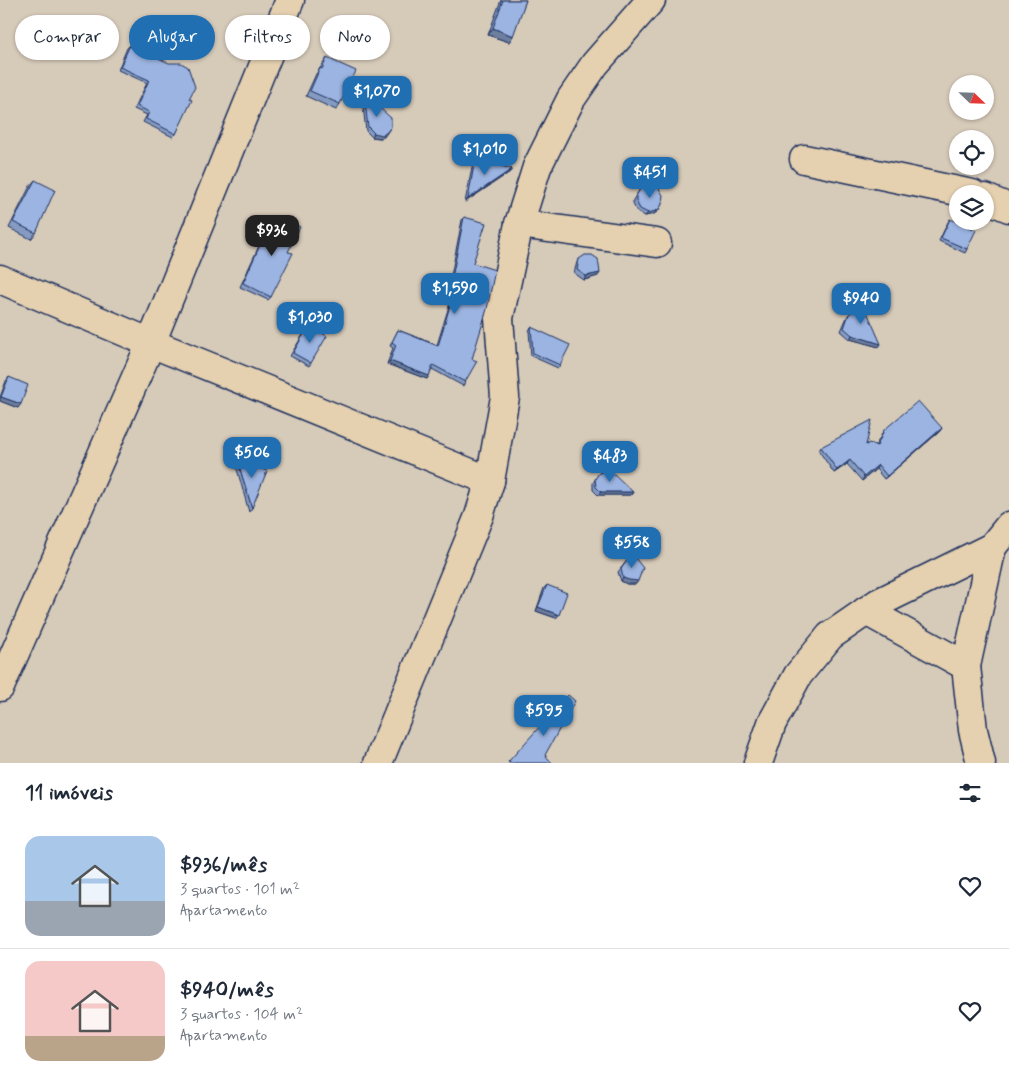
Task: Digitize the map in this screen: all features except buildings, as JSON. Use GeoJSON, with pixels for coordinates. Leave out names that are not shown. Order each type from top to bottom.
{"type":"FeatureCollection","features":[{"type":"Feature","properties":{"kind":"street"},"geometry":{"type":"LineString","coordinates":[[0,687],[151,343],[290,0]]}},
{"type":"Feature","properties":{"kind":"street"},"geometry":{"type":"LineString","coordinates":[[378,763],[478,516],[490,481],[505,396],[499,318],[519,224],[537,168],[571,99],[595,64],[651,0]]}},
{"type":"Feature","properties":{"kind":"street"},"geometry":{"type":"LineString","coordinates":[[804,159],[949,189]]}},
{"type":"Feature","properties":{"kind":"street"},"geometry":{"type":"LineString","coordinates":[[994,202],[1009,208]]}},
{"type":"Feature","properties":{"kind":"street"},"geometry":{"type":"LineString","coordinates":[[519,224],[657,243]]}},
{"type":"Feature","properties":{"kind":"street"},"geometry":{"type":"LineString","coordinates":[[0,279],[151,343],[490,481]]}},
{"type":"Feature","properties":{"kind":"street"},"geometry":{"type":"LineString","coordinates":[[758,763],[772,723],[798,675],[830,636],[878,603],[992,547],[1009,526]]}},
{"type":"Feature","properties":{"kind":"street"},"geometry":{"type":"LineString","coordinates":[[981,763],[973,730],[966,666],[992,547]]}},
{"type":"Feature","properties":{"kind":"street"},"geometry":{"type":"LineString","coordinates":[[866,611],[966,666]]}}]}
